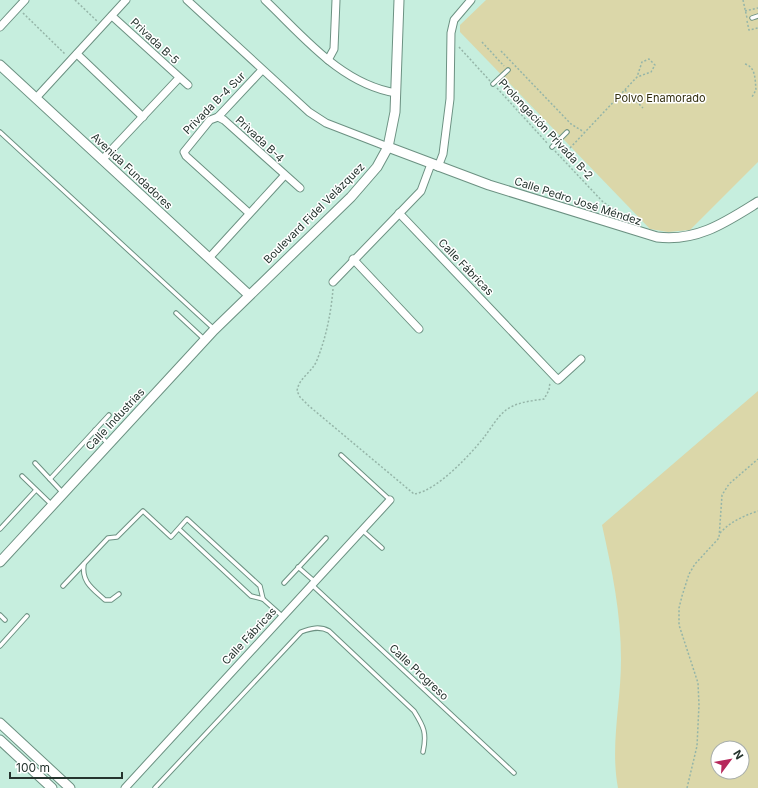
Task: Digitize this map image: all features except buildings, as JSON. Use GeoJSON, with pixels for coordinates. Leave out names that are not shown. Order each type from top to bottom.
{"type":"FeatureCollection","features":[{"type":"Feature","properties":{"kind":"street"},"geometry":{"type":"LineString","coordinates":[[0,26],[25,0]]}},
{"type":"Feature","properties":{"kind":"street"},"geometry":{"type":"LineString","coordinates":[[36,98],[126,0]]}},
{"type":"Feature","properties":{"kind":"street"},"geometry":{"type":"LineString","coordinates":[[187,0],[294,100],[314,116],[338,128],[388,147]]}},
{"type":"Feature","properties":{"kind":"street"},"geometry":{"type":"LineString","coordinates":[[265,0],[328,60],[353,79],[378,89],[396,93]]}},
{"type":"Feature","properties":{"kind":"street"},"geometry":{"type":"LineString","coordinates":[[328,60],[334,49],[336,0]]}},
{"type":"Feature","properties":{"kind":"street","name":"Boulevard Fidel Velázquez"},"geometry":{"type":"LineString","coordinates":[[249,295],[367,181],[388,147],[396,112],[399,0]]}},
{"type":"Feature","properties":{"kind":"street"},"geometry":{"type":"LineString","coordinates":[[333,282],[353,259],[421,191],[434,165],[443,154],[450,99],[451,33],[454,20],[471,0]]}},
{"type":"Feature","properties":{"kind":"street","name":"Privada B-5"},"geometry":{"type":"LineString","coordinates":[[102,160],[179,78],[112,16]]}},
{"type":"Feature","properties":{"kind":"street"},"geometry":{"type":"LineString","coordinates":[[77,54],[143,117]]}},
{"type":"Feature","properties":{"kind":"street","name":"Avenida Fundadores"},"geometry":{"type":"LineString","coordinates":[[0,65],[249,295]]}},
{"type":"Feature","properties":{"kind":"street","name":"Privada B-4 Sur"},"geometry":{"type":"LineString","coordinates":[[249,213],[186,156],[184,152],[210,120],[218,117],[262,70]]}},
{"type":"Feature","properties":{"kind":"street"},"geometry":{"type":"LineString","coordinates":[[179,78],[188,85]]}},
{"type":"Feature","properties":{"kind":"street","name":"Privada B-4"},"geometry":{"type":"LineString","coordinates":[[209,258],[284,176],[224,120],[218,117]]}},
{"type":"Feature","properties":{"kind":"street","name":"Calle Pedro José Méndez"},"geometry":{"type":"LineString","coordinates":[[388,147],[434,165],[632,231],[657,237],[687,237],[716,228],[758,202]]}},
{"type":"Feature","properties":{"kind":"street"},"geometry":{"type":"LineString","coordinates":[[284,176],[300,188]]}},
{"type":"Feature","properties":{"kind":"street","name":"Calle Fábricas"},"geometry":{"type":"LineString","coordinates":[[399,213],[558,380],[581,360]]}},
{"type":"Feature","properties":{"kind":"street"},"geometry":{"type":"LineString","coordinates":[[353,259],[419,329]]}},
{"type":"Feature","properties":{"kind":"street","name":"Calle Industrias"},"geometry":{"type":"LineString","coordinates":[[0,562],[214,330],[249,295]]}},
{"type":"Feature","properties":{"kind":"street","name":"Calle Fábricas"},"geometry":{"type":"LineString","coordinates":[[128,787],[282,616],[390,500]]}},
{"type":"Feature","properties":{"kind":"street"},"geometry":{"type":"LineString","coordinates":[[0,723],[70,788]]}},
{"type":"Feature","properties":{"kind":"street"},"geometry":{"type":"LineString","coordinates":[[0,740],[52,788]]}},
{"type":"Feature","properties":{"kind":"lane"},"geometry":{"type":"LineString","coordinates":[[752,18],[758,16]]}},
{"type":"Feature","properties":{"kind":"lane"},"geometry":{"type":"LineString","coordinates":[[493,84],[507,69]]}},
{"type":"Feature","properties":{"kind":"lane"},"geometry":{"type":"LineString","coordinates":[[0,132],[214,330]]}},
{"type":"Feature","properties":{"kind":"lane"},"geometry":{"type":"LineString","coordinates":[[552,147],[567,132]]}},
{"type":"Feature","properties":{"kind":"lane"},"geometry":{"type":"LineString","coordinates":[[176,313],[205,340]]}},
{"type":"Feature","properties":{"kind":"lane"},"geometry":{"type":"LineString","coordinates":[[50,479],[109,415]]}},
{"type":"Feature","properties":{"kind":"lane"},"geometry":{"type":"LineString","coordinates":[[95,430],[108,444]]}},
{"type":"Feature","properties":{"kind":"lane"},"geometry":{"type":"LineString","coordinates":[[341,455],[390,500]]}},
{"type":"Feature","properties":{"kind":"lane"},"geometry":{"type":"LineString","coordinates":[[35,463],[64,493]]}},
{"type":"Feature","properties":{"kind":"lane"},"geometry":{"type":"LineString","coordinates":[[22,476],[52,505]]}},
{"type":"Feature","properties":{"kind":"lane"},"geometry":{"type":"LineString","coordinates":[[0,530],[36,490]]}},
{"type":"Feature","properties":{"kind":"lane"},"geometry":{"type":"LineString","coordinates":[[63,586],[108,538],[117,537],[143,511],[171,537],[187,519],[260,586],[264,599],[282,616]]}},
{"type":"Feature","properties":{"kind":"lane"},"geometry":{"type":"LineString","coordinates":[[178,529],[251,596],[264,599]]}},
{"type":"Feature","properties":{"kind":"lane"},"geometry":{"type":"LineString","coordinates":[[362,529],[382,548]]}},
{"type":"Feature","properties":{"kind":"lane"},"geometry":{"type":"LineString","coordinates":[[284,582],[326,538]]}},
{"type":"Feature","properties":{"kind":"lane"},"geometry":{"type":"LineString","coordinates":[[85,563],[83,572],[87,583],[105,600],[111,600],[119,594]]}},
{"type":"Feature","properties":{"kind":"lane","name":"Calle Progreso"},"geometry":{"type":"LineString","coordinates":[[298,567],[313,583],[514,773]]}},
{"type":"Feature","properties":{"kind":"lane"},"geometry":{"type":"LineString","coordinates":[[0,615],[5,620]]}},
{"type":"Feature","properties":{"kind":"lane"},"geometry":{"type":"LineString","coordinates":[[0,646],[27,616]]}},
{"type":"Feature","properties":{"kind":"lane"},"geometry":{"type":"LineString","coordinates":[[155,788],[301,632],[308,629],[322,628],[329,631],[414,711],[423,726],[425,733],[423,752]]}},
{"type":"Feature","properties":{"kind":"path"},"geometry":{"type":"LineString","coordinates":[[75,0],[102,26]]}},
{"type":"Feature","properties":{"kind":"path"},"geometry":{"type":"LineString","coordinates":[[18,8],[71,60]]}},
{"type":"Feature","properties":{"kind":"path"},"geometry":{"type":"LineString","coordinates":[[745,11],[758,8]]}},
{"type":"Feature","properties":{"kind":"path","name":"Prolongación Privada B-2"},"geometry":{"type":"LineString","coordinates":[[451,33],[457,44],[603,202],[626,216],[631,224],[632,231]]}},
{"type":"Feature","properties":{"kind":"path"},"geometry":{"type":"LineString","coordinates":[[482,42],[507,69]]}},
{"type":"Feature","properties":{"kind":"path"},"geometry":{"type":"LineString","coordinates":[[501,51],[571,124],[584,132]]}},
{"type":"Feature","properties":{"kind":"path"},"geometry":{"type":"LineString","coordinates":[[570,148],[637,76],[642,62],[649,59],[655,65],[651,72],[637,76]]}},
{"type":"Feature","properties":{"kind":"path"},"geometry":{"type":"LineString","coordinates":[[745,64],[750,65],[753,69],[756,90],[752,97]]}},
{"type":"Feature","properties":{"kind":"path"},"geometry":{"type":"LineString","coordinates":[[625,90],[642,108]]}},
{"type":"Feature","properties":{"kind":"path"},"geometry":{"type":"LineString","coordinates":[[333,282],[331,313],[317,361],[301,379],[297,391],[300,397],[309,406],[414,494],[422,493],[441,481],[482,440],[505,411],[515,404],[544,399],[548,390],[551,372]]}},
{"type":"Feature","properties":{"kind":"path"},"geometry":{"type":"LineString","coordinates":[[687,788],[697,746],[699,705],[698,683],[679,625],[679,608],[689,574],[701,555],[719,538],[722,495],[729,484],[758,459]]}},
{"type":"Feature","properties":{"kind":"path"},"geometry":{"type":"LineString","coordinates":[[720,533],[726,526],[736,520],[758,511]]}},
{"type":"Feature","properties":{"kind":"green space","name":"Polvo Enamorado"},"geometry":{"type":"Polygon","coordinates":[[[486,0],[758,0],[758,162],[690,230],[668,232],[650,229],[460,32],[460,25],[486,0]]]}},
{"type":"Feature","properties":{"kind":"green space"},"geometry":{"type":"Polygon","coordinates":[[[758,391],[758,788],[618,788],[615,740],[621,676],[621,643],[609,558],[602,525],[758,391]]]}}]}
